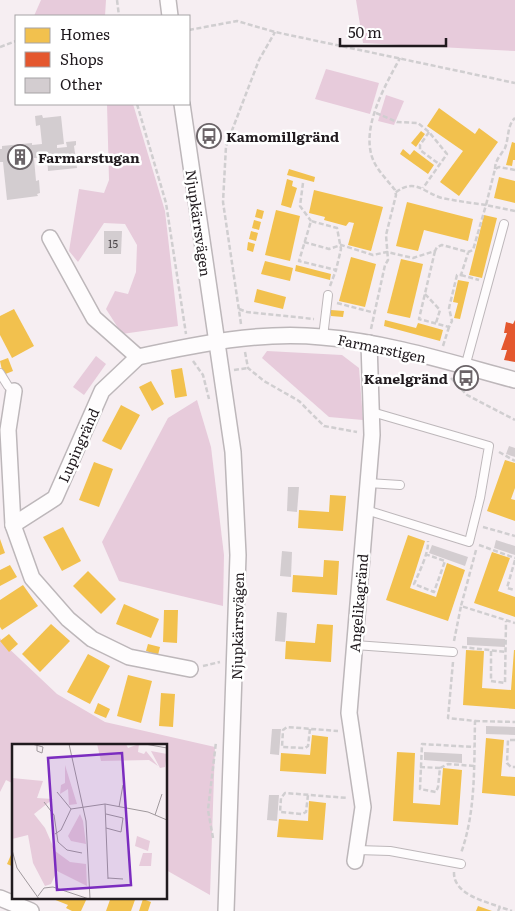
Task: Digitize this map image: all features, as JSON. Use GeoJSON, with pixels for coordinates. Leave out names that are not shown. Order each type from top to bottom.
{"type":"FeatureCollection","features":[{"type":"Feature","properties":{"kind":"street"},"geometry":{"type":"LineString","coordinates":[[168,0],[170,15]]}},
{"type":"Feature","properties":{"kind":"street","name":"Njupkärrsvägen"},"geometry":{"type":"LineString","coordinates":[[182,105],[233,452],[238,555],[226,911]]}},
{"type":"Feature","properties":{"kind":"street"},"geometry":{"type":"LineString","coordinates":[[50,238],[94,318],[138,358],[188,346],[216,342]]}},
{"type":"Feature","properties":{"kind":"street","name":"Farmarstigen"},"geometry":{"type":"LineString","coordinates":[[216,342],[290,335],[370,336],[433,359],[515,380]]}},
{"type":"Feature","properties":{"kind":"street","name":"Angelikagränd"},"geometry":{"type":"LineString","coordinates":[[356,856],[363,807],[349,713],[372,435],[370,336]]}},
{"type":"Feature","properties":{"kind":"street","name":"Lupingränd"},"geometry":{"type":"LineString","coordinates":[[13,525],[55,498],[102,391],[138,358]]}},
{"type":"Feature","properties":{"kind":"street"},"geometry":{"type":"LineString","coordinates":[[14,391],[8,430],[13,525],[32,578],[68,620],[92,639],[129,657],[190,669]]}},
{"type":"Feature","properties":{"kind":"street"},"geometry":{"type":"LineString","coordinates":[[0,898],[31,911]]}},
{"type":"Feature","properties":{"kind":"lane"},"geometry":{"type":"LineString","coordinates":[[464,367],[504,224]]}},
{"type":"Feature","properties":{"kind":"lane"},"geometry":{"type":"LineString","coordinates":[[322,336],[328,295]]}},
{"type":"Feature","properties":{"kind":"lane"},"geometry":{"type":"LineString","coordinates":[[0,373],[8,386],[14,391]]}},
{"type":"Feature","properties":{"kind":"lane"},"geometry":{"type":"LineString","coordinates":[[366,510],[468,542],[474,524],[489,446],[372,412]]}},
{"type":"Feature","properties":{"kind":"lane"},"geometry":{"type":"LineString","coordinates":[[368,483],[400,485]]}},
{"type":"Feature","properties":{"kind":"lane"},"geometry":{"type":"LineString","coordinates":[[355,646],[453,652]]}},
{"type":"Feature","properties":{"kind":"lane"},"geometry":{"type":"LineString","coordinates":[[356,856],[390,851],[459,864]]}},
{"type":"Feature","properties":{"kind":"path"},"geometry":{"type":"LineString","coordinates":[[118,0],[119,15]]}},
{"type":"Feature","properties":{"kind":"path"},"geometry":{"type":"LineString","coordinates":[[190,30],[236,21],[275,32],[515,83]]}},
{"type":"Feature","properties":{"kind":"path"},"geometry":{"type":"LineString","coordinates":[[275,32],[256,68],[226,146],[223,202],[242,339],[248,368],[264,381],[300,401],[324,426],[372,435]]}},
{"type":"Feature","properties":{"kind":"path"},"geometry":{"type":"LineString","coordinates":[[0,47],[15,41]]}},
{"type":"Feature","properties":{"kind":"path"},"geometry":{"type":"LineString","coordinates":[[396,193],[374,162],[370,134],[387,84],[400,58]]}},
{"type":"Feature","properties":{"kind":"path"},"geometry":{"type":"LineString","coordinates":[[137,105],[166,203],[190,357],[203,375],[210,400]]}},
{"type":"Feature","properties":{"kind":"path"},"geometry":{"type":"LineString","coordinates":[[376,113],[397,122],[418,123],[429,132],[447,154],[423,188]]}},
{"type":"Feature","properties":{"kind":"path"},"geometry":{"type":"LineString","coordinates":[[449,327],[419,319],[435,251],[437,247],[442,245],[468,252],[473,250],[495,164],[505,148],[509,126],[515,118]]}},
{"type":"Feature","properties":{"kind":"path"},"geometry":{"type":"LineString","coordinates":[[429,132],[420,145],[420,150],[439,164]]}},
{"type":"Feature","properties":{"kind":"path"},"geometry":{"type":"LineString","coordinates":[[495,169],[499,167],[515,170]]}},
{"type":"Feature","properties":{"kind":"path"},"geometry":{"type":"LineString","coordinates":[[303,183],[300,206],[311,221],[337,228],[341,245],[328,295],[331,302],[375,312]]}},
{"type":"Feature","properties":{"kind":"path"},"geometry":{"type":"LineString","coordinates":[[370,336],[385,265],[388,260],[386,235],[396,193],[402,188],[411,186],[423,188],[435,196],[443,198],[515,211]]}},
{"type":"Feature","properties":{"kind":"path"},"geometry":{"type":"LineString","coordinates":[[311,221],[299,260],[336,270]]}},
{"type":"Feature","properties":{"kind":"path"},"geometry":{"type":"LineString","coordinates":[[304,242],[329,249],[341,245],[373,255],[387,252],[413,258],[435,251]]}},
{"type":"Feature","properties":{"kind":"path"},"geometry":{"type":"LineString","coordinates":[[462,275],[468,252]]}},
{"type":"Feature","properties":{"kind":"path"},"geometry":{"type":"LineString","coordinates":[[443,346],[452,320],[449,308],[457,275],[488,282]]}},
{"type":"Feature","properties":{"kind":"path"},"geometry":{"type":"LineString","coordinates":[[425,294],[440,310]]}},
{"type":"Feature","properties":{"kind":"path"},"geometry":{"type":"LineString","coordinates":[[440,310],[449,308]]}},
{"type":"Feature","properties":{"kind":"path"},"geometry":{"type":"LineString","coordinates":[[436,324],[440,310]]}},
{"type":"Feature","properties":{"kind":"path"},"geometry":{"type":"LineString","coordinates":[[433,359],[467,395],[515,420]]}},
{"type":"Feature","properties":{"kind":"path"},"geometry":{"type":"LineString","coordinates":[[489,446],[515,461]]}},
{"type":"Feature","properties":{"kind":"path"},"geometry":{"type":"LineString","coordinates":[[506,652],[454,646],[461,606],[478,545],[474,524],[515,536]]}},
{"type":"Feature","properties":{"kind":"path"},"geometry":{"type":"LineString","coordinates":[[425,554],[445,561],[434,592],[414,584],[425,554],[429,544],[427,529]]}},
{"type":"Feature","properties":{"kind":"path"},"geometry":{"type":"LineString","coordinates":[[478,545],[515,559],[507,588],[515,590]]}},
{"type":"Feature","properties":{"kind":"path"},"geometry":{"type":"LineString","coordinates":[[461,606],[515,623]]}},
{"type":"Feature","properties":{"kind":"path"},"geometry":{"type":"LineString","coordinates":[[491,651],[491,682],[506,682],[506,620]]}},
{"type":"Feature","properties":{"kind":"path"},"geometry":{"type":"LineString","coordinates":[[453,652],[448,718],[515,722]]}},
{"type":"Feature","properties":{"kind":"path"},"geometry":{"type":"LineString","coordinates":[[190,669],[236,658]]}},
{"type":"Feature","properties":{"kind":"path"},"geometry":{"type":"LineString","coordinates":[[475,721],[474,766],[468,834],[454,875],[457,884],[473,897],[512,911]]}},
{"type":"Feature","properties":{"kind":"path"},"geometry":{"type":"LineString","coordinates":[[310,729],[308,746],[305,748],[282,747],[283,730],[286,727],[352,732]]}},
{"type":"Feature","properties":{"kind":"path"},"geometry":{"type":"LineString","coordinates":[[214,847],[208,810],[217,734]]}},
{"type":"Feature","properties":{"kind":"path"},"geometry":{"type":"LineString","coordinates":[[515,740],[508,740],[507,763],[511,767],[515,767]]}},
{"type":"Feature","properties":{"kind":"path"},"geometry":{"type":"LineString","coordinates":[[440,768],[436,792],[420,789],[422,744],[474,747]]}},
{"type":"Feature","properties":{"kind":"path"},"geometry":{"type":"LineString","coordinates":[[420,767],[440,768],[448,764],[474,766]]}},
{"type":"Feature","properties":{"kind":"path"},"geometry":{"type":"LineString","coordinates":[[308,795],[306,812],[302,814],[280,812],[281,798],[285,793],[362,798]]}},
{"type":"Feature","properties":{"kind":"path"},"geometry":{"type":"LineString","coordinates":[[498,911],[500,906]]}},
{"type":"Feature","properties":{"kind":"shaded area"},"geometry":{"type":"Polygon","coordinates":[[[41,0],[106,0],[105,15],[34,15],[41,0]]]}},
{"type":"Feature","properties":{"kind":"shaded area"},"geometry":{"type":"Polygon","coordinates":[[[356,0],[515,0],[515,51],[363,43],[356,0]]]}},
{"type":"Feature","properties":{"kind":"shaded area"},"geometry":{"type":"Polygon","coordinates":[[[326,69],[379,83],[370,114],[315,99],[326,69]]]}},
{"type":"Feature","properties":{"kind":"shaded area"},"geometry":{"type":"Polygon","coordinates":[[[386,95],[404,101],[394,125],[378,121],[386,95]]]}},
{"type":"Feature","properties":{"kind":"shaded area"},"geometry":{"type":"Polygon","coordinates":[[[107,105],[133,105],[165,211],[178,326],[122,334],[106,309],[115,291],[128,294],[136,272],[137,245],[125,224],[104,223],[78,262],[69,251],[79,189],[104,193],[109,180],[107,105]]]}},
{"type":"Feature","properties":{"kind":"shaded area"},"geometry":{"type":"Polygon","coordinates":[[[267,351],[342,355],[359,368],[363,420],[329,417],[262,358],[267,351]]]}},
{"type":"Feature","properties":{"kind":"shaded area"},"geometry":{"type":"Polygon","coordinates":[[[96,356],[106,364],[84,395],[73,387],[96,356]]]}},
{"type":"Feature","properties":{"kind":"shaded area"},"geometry":{"type":"Polygon","coordinates":[[[197,400],[211,447],[224,555],[223,606],[119,581],[102,542],[168,418],[197,400]]]}},
{"type":"Feature","properties":{"kind":"shaded area"},"geometry":{"type":"Polygon","coordinates":[[[0,638],[57,694],[105,722],[215,747],[210,895],[168,871],[168,744],[12,744],[12,783],[6,780],[0,792],[0,638]]]}},
{"type":"Feature","properties":{"kind":"building: Homes"},"geometry":{"type":"Polygon","coordinates":[[[439,108],[475,134],[479,128],[498,142],[459,196],[440,182],[463,151],[427,126],[439,108]]]}},
{"type":"Feature","properties":{"kind":"building: Homes"},"geometry":{"type":"Polygon","coordinates":[[[421,131],[425,134],[416,147],[411,143],[421,131]]]}},
{"type":"Feature","properties":{"kind":"building: Homes"},"geometry":{"type":"Polygon","coordinates":[[[512,142],[515,143],[515,160],[513,160],[512,166],[506,165],[512,142]]]}},
{"type":"Feature","properties":{"kind":"building: Homes"},"geometry":{"type":"Polygon","coordinates":[[[403,149],[410,155],[414,150],[434,165],[428,174],[400,154],[403,149]]]}},
{"type":"Feature","properties":{"kind":"building: Homes"},"geometry":{"type":"Polygon","coordinates":[[[289,169],[315,177],[314,182],[287,175],[289,169]]]}},
{"type":"Feature","properties":{"kind":"building: Homes"},"geometry":{"type":"Polygon","coordinates":[[[499,177],[515,181],[515,203],[494,198],[499,177]]]}},
{"type":"Feature","properties":{"kind":"building: Homes"},"geometry":{"type":"Polygon","coordinates":[[[287,179],[293,181],[292,186],[297,188],[291,208],[281,205],[287,179]]]}},
{"type":"Feature","properties":{"kind":"building: Homes"},"geometry":{"type":"Polygon","coordinates":[[[314,190],[383,207],[371,251],[348,245],[354,223],[349,222],[346,226],[324,220],[325,217],[309,213],[314,190]]]}},
{"type":"Feature","properties":{"kind":"building: Homes"},"geometry":{"type":"Polygon","coordinates":[[[407,202],[473,219],[468,241],[424,230],[418,251],[396,246],[407,202]]]}},
{"type":"Feature","properties":{"kind":"building: Homes"},"geometry":{"type":"Polygon","coordinates":[[[257,209],[264,211],[262,219],[255,217],[257,209]]]}},
{"type":"Feature","properties":{"kind":"building: Homes"},"geometry":{"type":"Polygon","coordinates":[[[276,210],[300,216],[290,261],[265,255],[276,210]]]}},
{"type":"Feature","properties":{"kind":"building: Homes"},"geometry":{"type":"Polygon","coordinates":[[[484,215],[497,218],[482,278],[469,275],[484,215]]]}},
{"type":"Feature","properties":{"kind":"building: Homes"},"geometry":{"type":"Polygon","coordinates":[[[254,220],[261,222],[259,230],[252,228],[254,220]]]}},
{"type":"Feature","properties":{"kind":"building: Homes"},"geometry":{"type":"Polygon","coordinates":[[[251,231],[258,233],[256,241],[249,239],[251,231]]]}},
{"type":"Feature","properties":{"kind":"building: Homes"},"geometry":{"type":"Polygon","coordinates":[[[248,242],[255,244],[253,252],[247,250],[248,242]]]}},
{"type":"Feature","properties":{"kind":"building: Homes"},"geometry":{"type":"Polygon","coordinates":[[[351,257],[376,264],[365,307],[339,301],[351,257]]]}},
{"type":"Feature","properties":{"kind":"building: Homes"},"geometry":{"type":"Polygon","coordinates":[[[401,259],[423,264],[410,318],[387,313],[401,259]]]}},
{"type":"Feature","properties":{"kind":"building: Homes"},"geometry":{"type":"Polygon","coordinates":[[[265,261],[293,268],[290,281],[261,274],[265,261]]]}},
{"type":"Feature","properties":{"kind":"building: Homes"},"geometry":{"type":"Polygon","coordinates":[[[296,265],[331,274],[330,280],[295,271],[296,265]]]}},
{"type":"Feature","properties":{"kind":"building: Homes"},"geometry":{"type":"Polygon","coordinates":[[[458,280],[469,282],[460,319],[454,318],[458,303],[453,302],[458,280]]]}},
{"type":"Feature","properties":{"kind":"building: Homes"},"geometry":{"type":"Polygon","coordinates":[[[257,289],[286,297],[283,309],[254,302],[257,289]]]}},
{"type":"Feature","properties":{"kind":"building: Homes"},"geometry":{"type":"Polygon","coordinates":[[[14,309],[34,346],[12,358],[0,335],[0,316],[14,309]]]}},
{"type":"Feature","properties":{"kind":"building: Homes"},"geometry":{"type":"Polygon","coordinates":[[[331,310],[344,311],[343,317],[331,316],[331,310]]]}},
{"type":"Feature","properties":{"kind":"building: Homes"},"geometry":{"type":"Polygon","coordinates":[[[385,320],[416,328],[418,323],[443,330],[440,341],[384,326],[385,320]]]}},
{"type":"Feature","properties":{"kind":"building: Homes"},"geometry":{"type":"Polygon","coordinates":[[[8,358],[13,371],[3,375],[0,361],[8,358]]]}},
{"type":"Feature","properties":{"kind":"building: Homes"},"geometry":{"type":"Polygon","coordinates":[[[182,368],[187,396],[175,398],[171,370],[182,368]]]}},
{"type":"Feature","properties":{"kind":"building: Homes"},"geometry":{"type":"Polygon","coordinates":[[[151,381],[164,404],[152,411],[139,387],[151,381]]]}},
{"type":"Feature","properties":{"kind":"building: Homes"},"geometry":{"type":"Polygon","coordinates":[[[121,405],[140,415],[121,450],[102,441],[121,405]]]}},
{"type":"Feature","properties":{"kind":"building: Homes"},"geometry":{"type":"Polygon","coordinates":[[[505,460],[515,463],[515,488],[511,499],[515,500],[515,521],[487,511],[505,460]]]}},
{"type":"Feature","properties":{"kind":"building: Homes"},"geometry":{"type":"Polygon","coordinates":[[[94,462],[113,469],[99,507],[79,500],[94,462]]]}},
{"type":"Feature","properties":{"kind":"building: Homes"},"geometry":{"type":"Polygon","coordinates":[[[330,495],[346,496],[343,531],[298,528],[299,510],[329,512],[330,495]]]}},
{"type":"Feature","properties":{"kind":"building: Homes"},"geometry":{"type":"Polygon","coordinates":[[[63,527],[81,561],[62,571],[43,537],[63,527]]]}},
{"type":"Feature","properties":{"kind":"building: Homes"},"geometry":{"type":"Polygon","coordinates":[[[408,535],[425,541],[410,588],[436,597],[447,563],[465,570],[448,621],[386,600],[408,535]]]}},
{"type":"Feature","properties":{"kind":"building: Homes"},"geometry":{"type":"Polygon","coordinates":[[[0,539],[5,553],[0,555],[0,539]]]}},
{"type":"Feature","properties":{"kind":"building: Homes"},"geometry":{"type":"Polygon","coordinates":[[[492,552],[510,558],[498,591],[515,597],[515,617],[474,603],[492,552]]]}},
{"type":"Feature","properties":{"kind":"building: Homes"},"geometry":{"type":"Polygon","coordinates":[[[324,560],[339,561],[337,595],[292,592],[293,575],[323,577],[324,560]]]}},
{"type":"Feature","properties":{"kind":"building: Homes"},"geometry":{"type":"Polygon","coordinates":[[[10,565],[17,577],[0,586],[0,570],[10,565]]]}},
{"type":"Feature","properties":{"kind":"building: Homes"},"geometry":{"type":"Polygon","coordinates":[[[88,571],[116,599],[101,614],[73,586],[88,571]]]}},
{"type":"Feature","properties":{"kind":"building: Homes"},"geometry":{"type":"Polygon","coordinates":[[[23,585],[38,606],[2,630],[0,627],[0,600],[23,585]]]}},
{"type":"Feature","properties":{"kind":"building: Homes"},"geometry":{"type":"Polygon","coordinates":[[[124,604],[159,619],[151,638],[116,624],[124,604]]]}},
{"type":"Feature","properties":{"kind":"building: Homes"},"geometry":{"type":"Polygon","coordinates":[[[164,610],[178,610],[177,643],[163,642],[164,610]]]}},
{"type":"Feature","properties":{"kind":"building: Homes"},"geometry":{"type":"Polygon","coordinates":[[[51,624],[70,641],[40,672],[22,654],[51,624]]]}},
{"type":"Feature","properties":{"kind":"building: Homes"},"geometry":{"type":"Polygon","coordinates":[[[317,624],[333,625],[331,662],[285,659],[286,641],[315,643],[317,624]]]}},
{"type":"Feature","properties":{"kind":"building: Homes"},"geometry":{"type":"Polygon","coordinates":[[[9,634],[18,644],[9,652],[0,641],[9,634]]]}},
{"type":"Feature","properties":{"kind":"building: Homes"},"geometry":{"type":"Polygon","coordinates":[[[148,644],[160,647],[158,655],[146,651],[148,644]]]}},
{"type":"Feature","properties":{"kind":"building: Homes"},"geometry":{"type":"Polygon","coordinates":[[[466,650],[484,651],[482,688],[511,690],[515,650],[515,709],[463,705],[466,650]]]}},
{"type":"Feature","properties":{"kind":"building: Homes"},"geometry":{"type":"Polygon","coordinates":[[[88,654],[110,666],[90,704],[67,692],[88,654]]]}},
{"type":"Feature","properties":{"kind":"building: Homes"},"geometry":{"type":"Polygon","coordinates":[[[128,675],[152,681],[141,723],[117,716],[128,675]]]}},
{"type":"Feature","properties":{"kind":"building: Homes"},"geometry":{"type":"Polygon","coordinates":[[[161,693],[175,694],[173,727],[159,726],[161,693]]]}},
{"type":"Feature","properties":{"kind":"building: Homes"},"geometry":{"type":"Polygon","coordinates":[[[98,703],[110,709],[106,718],[94,713],[98,703]]]}},
{"type":"Feature","properties":{"kind":"building: Homes"},"geometry":{"type":"Polygon","coordinates":[[[312,735],[328,737],[326,774],[280,771],[281,753],[310,755],[312,735]]]}},
{"type":"Feature","properties":{"kind":"building: Homes"},"geometry":{"type":"Polygon","coordinates":[[[486,738],[504,740],[501,776],[515,777],[515,796],[482,793],[486,738]]]}},
{"type":"Feature","properties":{"kind":"building: Homes"},"geometry":{"type":"Polygon","coordinates":[[[397,752],[415,753],[413,803],[440,805],[443,768],[462,770],[458,825],[393,821],[397,752]]]}},
{"type":"Feature","properties":{"kind":"building: Homes"},"geometry":{"type":"Polygon","coordinates":[[[309,801],[326,803],[323,840],[277,837],[279,819],[308,821],[309,801]]]}},
{"type":"Feature","properties":{"kind":"building: Homes"},"geometry":{"type":"Polygon","coordinates":[[[12,853],[12,866],[7,864],[12,853]]]}},
{"type":"Feature","properties":{"kind":"building: Homes"},"geometry":{"type":"Polygon","coordinates":[[[50,898],[87,898],[81,911],[72,911],[66,908],[68,905],[50,898]]]}},
{"type":"Feature","properties":{"kind":"building: Homes"},"geometry":{"type":"Polygon","coordinates":[[[111,898],[136,898],[131,911],[106,911],[111,898]]]}},
{"type":"Feature","properties":{"kind":"building: Homes"},"geometry":{"type":"Polygon","coordinates":[[[143,899],[151,902],[148,911],[139,911],[143,899]]]}},
{"type":"Feature","properties":{"kind":"building: Homes"},"geometry":{"type":"Polygon","coordinates":[[[478,906],[492,911],[476,911],[478,906]]]}},
{"type":"Feature","properties":{"kind":"building: Shops"},"geometry":{"type":"Polygon","coordinates":[[[515,320],[515,362],[504,360],[507,350],[501,350],[507,333],[504,333],[506,322],[513,324],[515,320]]]}},
{"type":"Feature","properties":{"kind":"building: Other","name":"Farmarstugan"},"geometry":{"type":"Polygon","coordinates":[[[42,115],[43,118],[61,116],[64,144],[57,145],[57,148],[67,147],[66,142],[76,141],[74,146],[77,168],[48,171],[47,157],[34,158],[36,181],[39,180],[40,193],[37,194],[38,196],[7,200],[3,162],[0,162],[0,149],[2,149],[2,146],[42,144],[40,125],[36,126],[35,116],[42,115]]]}},
{"type":"Feature","properties":{"kind":"building: Other"},"geometry":{"type":"Polygon","coordinates":[[[104,231],[122,231],[121,254],[104,254],[104,231]]]}},
{"type":"Feature","properties":{"kind":"building: Other"},"geometry":{"type":"Polygon","coordinates":[[[509,446],[515,448],[515,457],[506,454],[509,446]]]}},
{"type":"Feature","properties":{"kind":"building: Other"},"geometry":{"type":"Polygon","coordinates":[[[288,487],[299,487],[297,512],[287,511],[288,487]]]}},
{"type":"Feature","properties":{"kind":"building: Other"},"geometry":{"type":"Polygon","coordinates":[[[496,540],[515,546],[515,555],[494,548],[496,540]]]}},
{"type":"Feature","properties":{"kind":"building: Other"},"geometry":{"type":"Polygon","coordinates":[[[432,545],[468,557],[465,566],[429,553],[432,545]]]}},
{"type":"Feature","properties":{"kind":"building: Other"},"geometry":{"type":"Polygon","coordinates":[[[282,551],[292,552],[291,577],[280,576],[282,551]]]}},
{"type":"Feature","properties":{"kind":"building: Other"},"geometry":{"type":"Polygon","coordinates":[[[277,612],[287,613],[285,642],[275,641],[277,612]]]}},
{"type":"Feature","properties":{"kind":"building: Other"},"geometry":{"type":"Polygon","coordinates":[[[467,637],[505,639],[505,647],[467,645],[467,637]]]}},
{"type":"Feature","properties":{"kind":"building: Other"},"geometry":{"type":"Polygon","coordinates":[[[486,726],[515,727],[515,735],[486,734],[486,726]]]}},
{"type":"Feature","properties":{"kind":"building: Other"},"geometry":{"type":"Polygon","coordinates":[[[272,729],[281,729],[279,755],[270,754],[272,729]]]}},
{"type":"Feature","properties":{"kind":"building: Other"},"geometry":{"type":"Polygon","coordinates":[[[424,752],[462,754],[462,763],[424,760],[424,752]]]}},
{"type":"Feature","properties":{"kind":"building: Other"},"geometry":{"type":"Polygon","coordinates":[[[269,795],[279,795],[277,821],[267,820],[269,795]]]}},
{"type":"Feature","properties":{"kind":"place","name":"Kamomillgränd"},"geometry":{"type":"Point","coordinates":[209,136]}},
{"type":"Feature","properties":{"kind":"place","name":"Farmarstugan"},"geometry":{"type":"Point","coordinates":[20,157]}},
{"type":"Feature","properties":{"kind":"place","name":"Kanelgränd"},"geometry":{"type":"Point","coordinates":[466,378]}}]}
